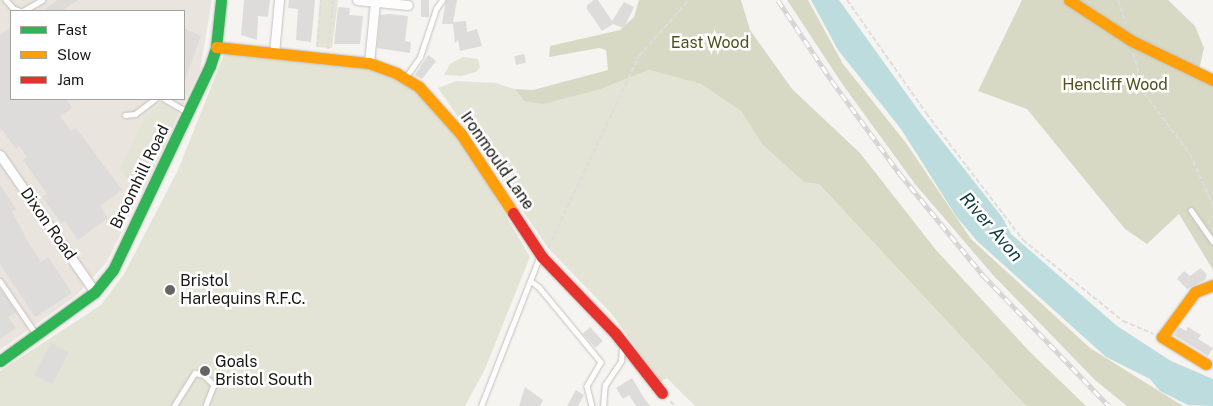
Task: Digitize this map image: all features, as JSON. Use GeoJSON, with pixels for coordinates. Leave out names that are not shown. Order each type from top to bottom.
{"type":"FeatureCollection","features":[{"type":"Feature","properties":{"kind":"street","name":"Broomhill Road"},"geometry":{"type":"LineString","coordinates":[[0,361],[95,292],[124,256],[189,113],[216,47],[221,0]]}},
{"type":"Feature","properties":{"kind":"street"},"geometry":{"type":"LineString","coordinates":[[274,53],[279,0]]}},
{"type":"Feature","properties":{"kind":"street"},"geometry":{"type":"LineString","coordinates":[[357,0],[408,4]]}},
{"type":"Feature","properties":{"kind":"street"},"geometry":{"type":"LineString","coordinates":[[1069,0],[1132,41],[1213,80]]}},
{"type":"Feature","properties":{"kind":"street"},"geometry":{"type":"LineString","coordinates":[[369,63],[375,2]]}},
{"type":"Feature","properties":{"kind":"street","name":"Ironmould Lane"},"geometry":{"type":"LineString","coordinates":[[216,47],[369,63],[405,78],[419,87],[461,134],[542,256],[622,342],[662,393]]}},
{"type":"Feature","properties":{"kind":"street","name":"Dixon Road"},"geometry":{"type":"LineString","coordinates":[[0,155],[95,292]]}},
{"type":"Feature","properties":{"kind":"street"},"geometry":{"type":"LineString","coordinates":[[1206,364],[1162,337],[1195,292],[1213,285]]}},
{"type":"Feature","properties":{"kind":"lane"},"geometry":{"type":"LineString","coordinates":[[6,0],[14,10]]}},
{"type":"Feature","properties":{"kind":"lane"},"geometry":{"type":"LineString","coordinates":[[24,10],[42,0]]}},
{"type":"Feature","properties":{"kind":"lane"},"geometry":{"type":"LineString","coordinates":[[405,78],[420,57],[436,9],[442,0]]}},
{"type":"Feature","properties":{"kind":"lane"},"geometry":{"type":"LineString","coordinates":[[125,115],[135,114],[154,100]]}},
{"type":"Feature","properties":{"kind":"lane"},"geometry":{"type":"LineString","coordinates":[[167,100],[189,113]]}},
{"type":"Feature","properties":{"kind":"lane"},"geometry":{"type":"LineString","coordinates":[[1191,210],[1213,241]]}},
{"type":"Feature","properties":{"kind":"lane"},"geometry":{"type":"LineString","coordinates":[[482,406],[542,256]]}},
{"type":"Feature","properties":{"kind":"lane"},"geometry":{"type":"LineString","coordinates":[[0,281],[36,335]]}},
{"type":"Feature","properties":{"kind":"lane"},"geometry":{"type":"LineString","coordinates":[[531,281],[539,287],[601,362],[587,386],[592,406]]}},
{"type":"Feature","properties":{"kind":"lane"},"geometry":{"type":"LineString","coordinates":[[603,406],[605,385],[621,361],[622,342]]}},
{"type":"Feature","properties":{"kind":"lane"},"geometry":{"type":"LineString","coordinates":[[174,406],[194,373],[204,375],[214,385],[206,406]]}},
{"type":"Feature","properties":{"kind":"path"},"geometry":{"type":"LineString","coordinates":[[321,0],[321,58]]}},
{"type":"Feature","properties":{"kind":"path"},"geometry":{"type":"LineString","coordinates":[[321,58],[332,0]]}},
{"type":"Feature","properties":{"kind":"path"},"geometry":{"type":"LineString","coordinates":[[542,256],[639,56],[689,0]]}},
{"type":"Feature","properties":{"kind":"path"},"geometry":{"type":"LineString","coordinates":[[847,0],[926,113],[1023,240],[1123,321],[1162,337]]}},
{"type":"Feature","properties":{"kind":"path"},"geometry":{"type":"LineString","coordinates":[[1118,0],[1132,41],[1134,66],[1144,93],[1190,154],[1213,206]]}},
{"type":"Feature","properties":{"kind":"shaded area"},"geometry":{"type":"Polygon","coordinates":[[[0,0],[212,0],[200,70],[107,262],[77,295],[0,350],[0,0]]]}},
{"type":"Feature","properties":{"kind":"shaded area"},"geometry":{"type":"Polygon","coordinates":[[[320,0],[338,0],[332,48],[316,47],[320,0]]]}},
{"type":"Feature","properties":{"kind":"shaded area"},"geometry":{"type":"Polygon","coordinates":[[[225,52],[368,66],[417,90],[460,137],[530,257],[485,369],[465,406],[0,406],[0,371],[101,305],[124,274],[178,170],[225,52]]]}},
{"type":"Feature","properties":{"kind":"shaded area"},"geometry":{"type":"Polygon","coordinates":[[[463,57],[478,59],[480,68],[476,72],[461,76],[444,75],[450,64],[463,57]]]}},
{"type":"Feature","properties":{"kind":"shaded area"},"geometry":{"type":"Polygon","coordinates":[[[649,70],[701,84],[741,111],[762,144],[819,184],[1026,406],[695,406],[667,378],[660,382],[612,314],[549,249],[438,88],[456,81],[495,83],[515,89],[524,101],[601,89],[649,70]]]}},
{"type":"Feature","properties":{"kind":"shaded area"},"geometry":{"type":"Polygon","coordinates":[[[162,102],[179,114],[143,190],[132,185],[120,169],[144,119],[162,102]]]}},
{"type":"Feature","properties":{"kind":"green space","name":"East Wood"},"geometry":{"type":"Polygon","coordinates":[[[639,0],[741,0],[750,30],[792,89],[860,153],[936,250],[1029,351],[1086,406],[1026,406],[819,184],[804,182],[762,144],[741,111],[701,84],[649,70],[601,89],[543,104],[524,101],[515,89],[533,90],[608,70],[606,50],[599,48],[549,57],[550,46],[620,30],[634,17],[639,0]]]}},
{"type":"Feature","properties":{"kind":"green space"},"geometry":{"type":"Polygon","coordinates":[[[787,0],[808,0],[843,64],[906,143],[971,239],[1090,348],[1183,406],[1127,406],[1095,380],[993,275],[915,184],[843,85],[787,0]]]}},
{"type":"Feature","properties":{"kind":"green space","name":"Hencliff Wood"},"geometry":{"type":"Polygon","coordinates":[[[1022,0],[1168,0],[1195,26],[1204,48],[1198,74],[1213,83],[1213,270],[1179,214],[1147,244],[1125,229],[1027,109],[978,91],[1022,0]]]}},
{"type":"Feature","properties":{"kind":"water","name":"River Avon"},"geometry":{"type":"Polygon","coordinates":[[[811,0],[839,0],[921,114],[1002,217],[1011,234],[1117,326],[1171,361],[1213,379],[1213,406],[1188,405],[1160,391],[1150,379],[1106,357],[977,241],[956,216],[901,129],[838,50],[811,0]]]}},
{"type":"Feature","properties":{"kind":"building"},"geometry":{"type":"Polygon","coordinates":[[[58,0],[78,0],[63,10],[43,10],[58,0]]]}},
{"type":"Feature","properties":{"kind":"building"},"geometry":{"type":"Polygon","coordinates":[[[244,0],[270,0],[268,17],[258,16],[257,40],[241,35],[244,0]]]}},
{"type":"Feature","properties":{"kind":"building"},"geometry":{"type":"Polygon","coordinates":[[[289,0],[315,0],[311,42],[296,40],[298,9],[288,8],[289,0]]]}},
{"type":"Feature","properties":{"kind":"building"},"geometry":{"type":"Polygon","coordinates":[[[421,0],[429,0],[429,17],[421,17],[421,0]]]}},
{"type":"Feature","properties":{"kind":"building"},"geometry":{"type":"Polygon","coordinates":[[[446,0],[457,0],[453,22],[466,21],[467,32],[477,29],[482,46],[460,51],[458,40],[455,43],[453,24],[442,24],[446,0]]]}},
{"type":"Feature","properties":{"kind":"building"},"geometry":{"type":"Polygon","coordinates":[[[594,0],[598,0],[612,21],[624,2],[634,7],[624,28],[613,24],[602,31],[587,9],[587,5],[594,0]]]}},
{"type":"Feature","properties":{"kind":"building"},"geometry":{"type":"Polygon","coordinates":[[[338,7],[350,8],[349,15],[363,16],[360,44],[334,44],[338,7]]]}},
{"type":"Feature","properties":{"kind":"building"},"geometry":{"type":"Polygon","coordinates":[[[380,15],[408,16],[405,41],[411,42],[410,53],[377,48],[380,15]]]}},
{"type":"Feature","properties":{"kind":"building"},"geometry":{"type":"Polygon","coordinates":[[[10,28],[10,100],[67,100],[72,108],[60,116],[71,131],[76,128],[122,190],[100,206],[108,218],[78,240],[65,221],[61,223],[42,197],[47,194],[23,160],[27,157],[19,146],[16,149],[0,127],[0,35],[10,28]]]}},
{"type":"Feature","properties":{"kind":"building"},"geometry":{"type":"Polygon","coordinates":[[[185,28],[201,36],[185,80],[185,28]]]}},
{"type":"Feature","properties":{"kind":"building"},"geometry":{"type":"Polygon","coordinates":[[[524,54],[526,63],[516,65],[514,56],[524,54]]]}},
{"type":"Feature","properties":{"kind":"building"},"geometry":{"type":"Polygon","coordinates":[[[428,55],[436,61],[422,79],[415,75],[428,55]]]}},
{"type":"Feature","properties":{"kind":"building"},"geometry":{"type":"Polygon","coordinates":[[[0,185],[16,209],[12,212],[41,262],[48,257],[72,293],[35,317],[0,264],[0,185]]]}},
{"type":"Feature","properties":{"kind":"building"},"geometry":{"type":"Polygon","coordinates":[[[1201,268],[1207,275],[1205,280],[1187,289],[1177,279],[1184,271],[1190,276],[1201,268]]]}},
{"type":"Feature","properties":{"kind":"building"},"geometry":{"type":"Polygon","coordinates":[[[0,289],[16,312],[8,317],[16,328],[0,339],[0,289]]]}},
{"type":"Feature","properties":{"kind":"building"},"geometry":{"type":"Polygon","coordinates":[[[590,327],[603,341],[596,348],[583,334],[590,327]]]}},
{"type":"Feature","properties":{"kind":"building"},"geometry":{"type":"Polygon","coordinates":[[[1179,327],[1186,331],[1188,327],[1201,335],[1198,339],[1213,348],[1208,356],[1174,335],[1179,327]]]}},
{"type":"Feature","properties":{"kind":"building"},"geometry":{"type":"Polygon","coordinates":[[[51,343],[69,352],[52,384],[35,375],[51,343]]]}},
{"type":"Feature","properties":{"kind":"building"},"geometry":{"type":"Polygon","coordinates":[[[632,378],[650,406],[636,406],[629,395],[623,399],[616,388],[632,378]]]}},
{"type":"Feature","properties":{"kind":"building"},"geometry":{"type":"Polygon","coordinates":[[[525,387],[543,400],[540,406],[519,406],[525,387]]]}},
{"type":"Feature","properties":{"kind":"building"},"geometry":{"type":"Polygon","coordinates":[[[576,390],[584,395],[578,406],[567,406],[576,390]]]}},
{"type":"Feature","properties":{"kind":"railway"},"geometry":{"type":"LineString","coordinates":[[778,0],[832,81],[900,174],[983,275],[1109,406]]}},
{"type":"Feature","properties":{"kind":"traffic: fast"},"geometry":{"type":"LineString","coordinates":[[0,361],[95,292],[113,270],[210,66],[216,47],[221,0]]}},
{"type":"Feature","properties":{"kind":"traffic: slow"},"geometry":{"type":"LineString","coordinates":[[1069,0],[1132,41],[1213,80]]}},
{"type":"Feature","properties":{"kind":"traffic: slow"},"geometry":{"type":"LineString","coordinates":[[216,47],[369,63],[396,73],[419,87],[461,134],[513,213]]}},
{"type":"Feature","properties":{"kind":"traffic: slow"},"geometry":{"type":"LineString","coordinates":[[1206,364],[1162,337],[1195,292],[1213,285]]}},
{"type":"Feature","properties":{"kind":"traffic: jam"},"geometry":{"type":"LineString","coordinates":[[513,213],[542,257],[615,333],[662,393]]}},
{"type":"Feature","properties":{"kind":"place","name":"Bristol Harlequins R.F.C."},"geometry":{"type":"Point","coordinates":[170,290]}},
{"type":"Feature","properties":{"kind":"place","name":"Goals Bristol South"},"geometry":{"type":"Point","coordinates":[205,371]}}]}
